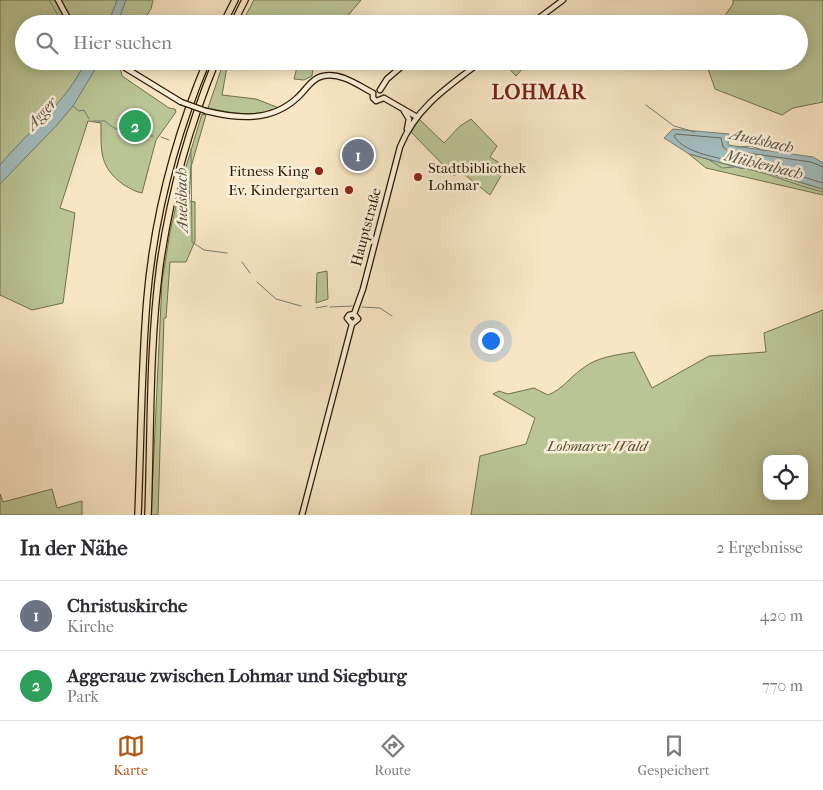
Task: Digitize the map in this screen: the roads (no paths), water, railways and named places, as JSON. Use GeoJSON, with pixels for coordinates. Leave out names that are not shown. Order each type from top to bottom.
{"type":"FeatureCollection","features":[{"type":"Feature","properties":{"kind":"highway"},"geometry":{"type":"LineString","coordinates":[[228,15],[235,0]]}},
{"type":"Feature","properties":{"kind":"highway"},"geometry":{"type":"LineString","coordinates":[[238,15],[245,0]]}},
{"type":"Feature","properties":{"kind":"highway"},"geometry":{"type":"LineString","coordinates":[[138,515],[145,327],[151,265],[170,167],[188,110],[204,70]]}},
{"type":"Feature","properties":{"kind":"highway"},"geometry":{"type":"LineString","coordinates":[[148,515],[154,327],[160,266],[179,170],[196,113],[213,70]]}},
{"type":"Feature","properties":{"kind":"main road"},"geometry":{"type":"LineString","coordinates":[[58,0],[66,15]]}},
{"type":"Feature","properties":{"kind":"main road"},"geometry":{"type":"LineString","coordinates":[[543,15],[563,0]]}},
{"type":"Feature","properties":{"kind":"main road"},"geometry":{"type":"LineString","coordinates":[[128,70],[181,102],[206,111],[238,116],[273,114],[289,105],[318,77],[338,76],[373,93],[380,90],[386,79],[397,70]]}},
{"type":"Feature","properties":{"kind":"main road","name":"Hauptstraße"},"geometry":{"type":"LineString","coordinates":[[302,515],[352,324],[358,319],[354,314],[400,148],[407,132],[417,117],[433,99],[470,70]]}},
{"type":"Feature","properties":{"kind":"main road"},"geometry":{"type":"LineString","coordinates":[[380,90],[384,94],[384,98],[417,117]]}},
{"type":"Feature","properties":{"kind":"main road"},"geometry":{"type":"LineString","coordinates":[[373,93],[372,98],[376,101],[384,98]]}},
{"type":"Feature","properties":{"kind":"main road"},"geometry":{"type":"LineString","coordinates":[[402,108],[408,116],[407,132]]}},
{"type":"Feature","properties":{"kind":"water"},"geometry":{"type":"Polygon","coordinates":[[[117,0],[126,0],[120,15],[111,15],[117,0]]]}},
{"type":"Feature","properties":{"kind":"water"},"geometry":{"type":"Polygon","coordinates":[[[81,70],[95,70],[73,106],[0,184],[0,165],[58,103],[81,70]]]}},
{"type":"Feature","properties":{"kind":"water"},"geometry":{"type":"Polygon","coordinates":[[[673,129],[729,134],[728,145],[813,157],[823,163],[823,189],[755,169],[740,168],[689,154],[664,138],[673,129]]]}},
{"type":"Feature","properties":{"kind":"waterway"},"geometry":{"type":"LineString","coordinates":[[49,0],[58,15]]}},
{"type":"Feature","properties":{"kind":"waterway","name":"Auelsbach"},"geometry":{"type":"LineString","coordinates":[[646,105],[674,126],[695,132]]}},
{"type":"Feature","properties":{"kind":"waterway","name":"Auelsbach"},"geometry":{"type":"LineString","coordinates":[[73,106],[79,111],[84,110],[89,119]]}},
{"type":"Feature","properties":{"kind":"waterway","name":"Auelsbach"},"geometry":{"type":"LineString","coordinates":[[93,121],[105,121],[116,129],[128,133],[153,136]]}},
{"type":"Feature","properties":{"kind":"waterway","name":"Auelsbach"},"geometry":{"type":"LineString","coordinates":[[161,137],[169,140]]}},
{"type":"Feature","properties":{"kind":"waterway","name":"Auelsbach"},"geometry":{"type":"LineString","coordinates":[[737,147],[751,146],[765,151]]}},
{"type":"Feature","properties":{"kind":"waterway","name":"Auelsbach"},"geometry":{"type":"LineString","coordinates":[[191,149],[192,242],[204,250],[227,253]]}},
{"type":"Feature","properties":{"kind":"waterway","name":"Mühlenbach"},"geometry":{"type":"LineString","coordinates":[[706,158],[722,168],[734,167]]}},
{"type":"Feature","properties":{"kind":"waterway","name":"Mühlenbach"},"geometry":{"type":"LineString","coordinates":[[748,169],[823,192]]}},
{"type":"Feature","properties":{"kind":"waterway","name":"Auelsbach"},"geometry":{"type":"LineString","coordinates":[[242,262],[250,273]]}},
{"type":"Feature","properties":{"kind":"waterway","name":"Auelsbach"},"geometry":{"type":"LineString","coordinates":[[257,282],[276,299],[301,306]]}},
{"type":"Feature","properties":{"kind":"waterway","name":"Auelsbach"},"geometry":{"type":"LineString","coordinates":[[316,308],[327,306]]}},
{"type":"Feature","properties":{"kind":"waterway","name":"Auelsbach"},"geometry":{"type":"LineString","coordinates":[[330,307],[352,306]]}},
{"type":"Feature","properties":{"kind":"waterway","name":"Auelsbach"},"geometry":{"type":"LineString","coordinates":[[362,307],[380,308],[392,316]]}},
{"type":"Feature","properties":{"kind":"place","name":"Aggeraue zwischen Lohmar und Siegburg"},"geometry":{"type":"Point","coordinates":[135,126]}},
{"type":"Feature","properties":{"kind":"place","name":"Christuskirche"},"geometry":{"type":"Point","coordinates":[358,155]}},
{"type":"Feature","properties":{"kind":"place","name":"Fitness King"},"geometry":{"type":"Point","coordinates":[319,171]}},
{"type":"Feature","properties":{"kind":"place","name":"Stadtbibliothek Lohmar"},"geometry":{"type":"Point","coordinates":[418,177]}},
{"type":"Feature","properties":{"kind":"place","name":"Ev. Kindergarten"},"geometry":{"type":"Point","coordinates":[349,190]}},
{"type":"Feature","properties":{"kind":"district","name":"LOHMAR"},"geometry":{"type":"Point","coordinates":[539,92]}},
{"type":"Feature","properties":{"kind":"water label","name":"Agger"},"geometry":{"type":"Point","coordinates":[41,113]}},
{"type":"Feature","properties":{"kind":"park label","name":"Lohmarer Wald"},"geometry":{"type":"Point","coordinates":[597,446]}}]}
